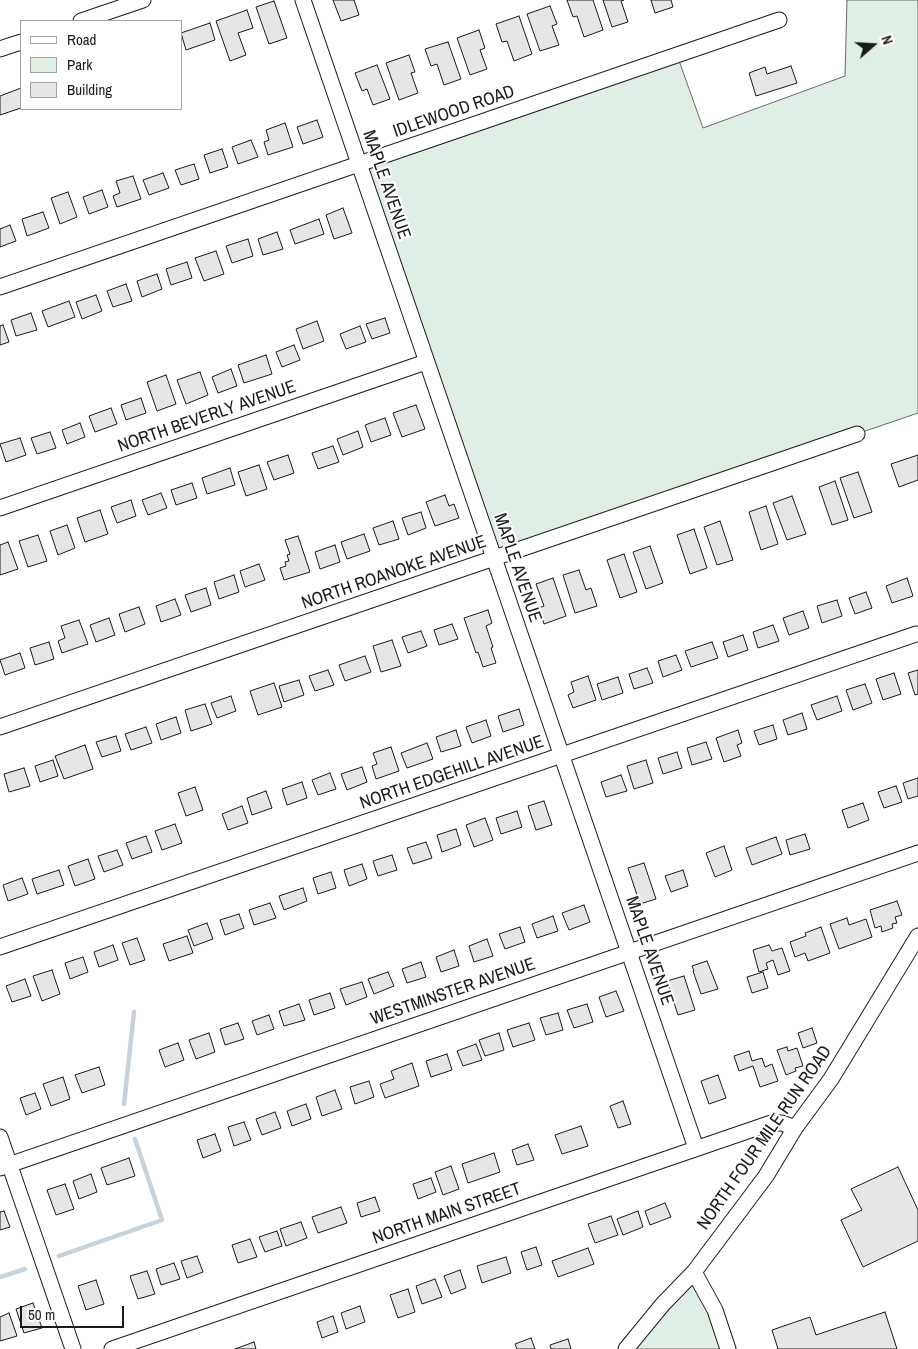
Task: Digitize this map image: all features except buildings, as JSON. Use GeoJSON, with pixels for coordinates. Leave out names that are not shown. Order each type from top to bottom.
{"type":"FeatureCollection","features":[{"type":"Feature","properties":{"kind":"street"},"geometry":{"type":"LineString","coordinates":[[84,20],[143,0]]}},
{"type":"Feature","properties":{"kind":"street","name":"MAPLE AVENUE"},"geometry":{"type":"LineString","coordinates":[[303,0],[696,1148]]}},
{"type":"Feature","properties":{"kind":"street","name":"IDLEWOOD ROAD"},"geometry":{"type":"LineString","coordinates":[[0,288],[779,20]]}},
{"type":"Feature","properties":{"kind":"street"},"geometry":{"type":"LineString","coordinates":[[0,49],[20,42]]}},
{"type":"Feature","properties":{"kind":"street","name":"NORTH BEVERLY AVENUE"},"geometry":{"type":"LineString","coordinates":[[0,508],[426,362]]}},
{"type":"Feature","properties":{"kind":"street","name":"NORTH ROANOKE AVENUE"},"geometry":{"type":"LineString","coordinates":[[0,728],[857,434]]}},
{"type":"Feature","properties":{"kind":"street","name":"NORTH EDGEHILL AVENUE"},"geometry":{"type":"LineString","coordinates":[[0,947],[916,634]]}},
{"type":"Feature","properties":{"kind":"street","name":"WESTMINSTER AVENUE"},"geometry":{"type":"LineString","coordinates":[[5,1166],[918,853]]}},
{"type":"Feature","properties":{"kind":"street","name":"NORTH FOUR MILE RUN ROAD"},"geometry":{"type":"LineString","coordinates":[[626,1349],[663,1304],[694,1272],[766,1176],[795,1128],[831,1079],[918,936]]}},
{"type":"Feature","properties":{"kind":"street","name":"NORTH MAIN STREET"},"geometry":{"type":"LineString","coordinates":[[112,1349],[771,1123],[782,1123],[795,1128]]}},
{"type":"Feature","properties":{"kind":"street"},"geometry":{"type":"LineString","coordinates":[[0,1137],[5,1166],[73,1349]]}},
{"type":"Feature","properties":{"kind":"street"},"geometry":{"type":"LineString","coordinates":[[694,1272],[715,1310],[728,1349]]}},
{"type":"Feature","properties":{"kind":"green space"},"geometry":{"type":"Polygon","coordinates":[[[847,0],[918,0],[918,413],[494,558],[359,164],[677,55],[703,128],[845,76],[847,0]]]}},
{"type":"Feature","properties":{"kind":"green space"},"geometry":{"type":"Polygon","coordinates":[[[694,1272],[728,1349],[626,1349],[694,1272]]]}},
{"type":"Feature","properties":{"kind":"waterway"},"geometry":{"type":"LineString","coordinates":[[124,1104],[134,1012]]}},
{"type":"Feature","properties":{"kind":"waterway"},"geometry":{"type":"LineString","coordinates":[[59,1256],[162,1220],[135,1139]]}},
{"type":"Feature","properties":{"kind":"waterway"},"geometry":{"type":"LineString","coordinates":[[0,1277],[25,1269]]}}]}
